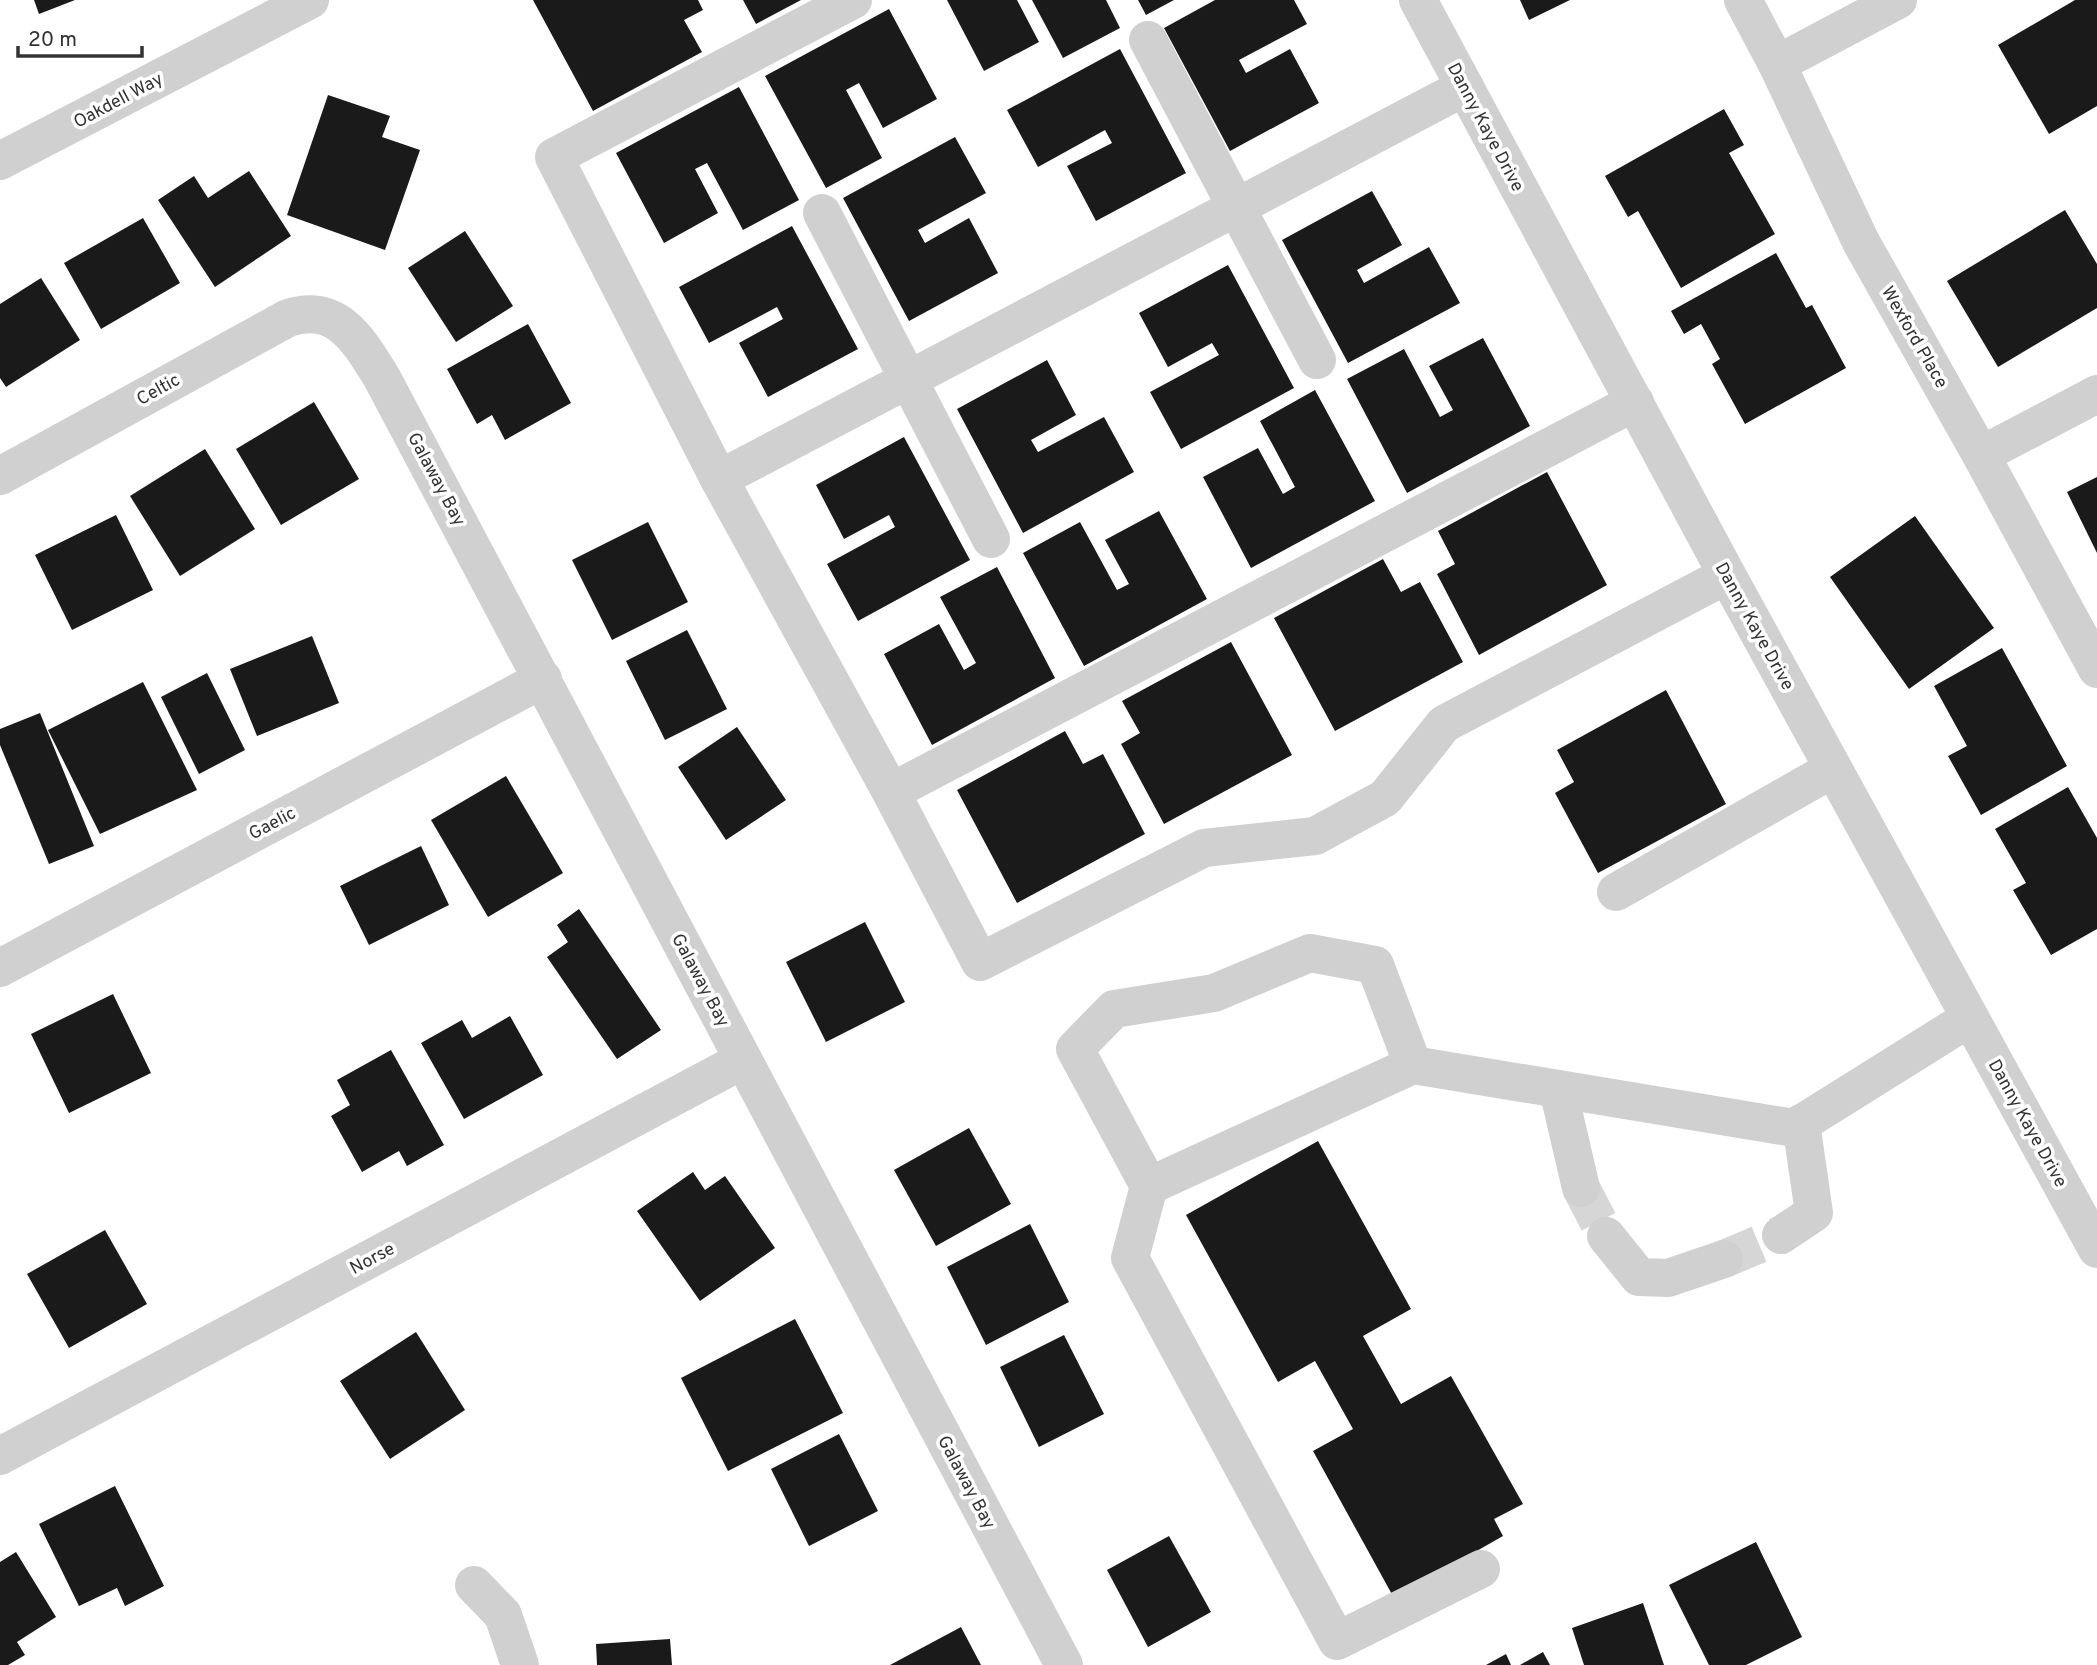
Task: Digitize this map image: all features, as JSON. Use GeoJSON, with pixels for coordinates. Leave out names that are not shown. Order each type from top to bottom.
{"type":"FeatureCollection","features":[{"type":"Feature","properties":{"kind":"street","name":"Oakdell Way"},"geometry":{"type":"LineString","coordinates":[[0,162],[310,0]]}},
{"type":"Feature","properties":{"kind":"street"},"geometry":{"type":"LineString","coordinates":[[853,0],[554,157],[719,479],[891,792],[980,962],[1204,848],[1315,836],[1385,798],[1444,724],[1727,575]]}},
{"type":"Feature","properties":{"kind":"street","name":"Danny Kaye Drive"},"geometry":{"type":"LineString","coordinates":[[1418,0],[1727,575],[2097,1249]]}},
{"type":"Feature","properties":{"kind":"street","name":"Wexford Place"},"geometry":{"type":"LineString","coordinates":[[1743,0],[1777,64],[1861,242],[1982,455],[2097,669]]}},
{"type":"Feature","properties":{"kind":"street"},"geometry":{"type":"LineString","coordinates":[[1777,64],[1898,0]]}},
{"type":"Feature","properties":{"kind":"street"},"geometry":{"type":"LineString","coordinates":[[1149,40],[1317,360]]}},
{"type":"Feature","properties":{"kind":"street"},"geometry":{"type":"LineString","coordinates":[[719,479],[1465,87]]}},
{"type":"Feature","properties":{"kind":"street"},"geometry":{"type":"LineString","coordinates":[[821,213],[991,539]]}},
{"type":"Feature","properties":{"kind":"street","name":"Celtic"},"geometry":{"type":"LineString","coordinates":[[0,476],[288,318],[307,312],[319,316]]}},
{"type":"Feature","properties":{"kind":"street","name":"Galaway Bay"},"geometry":{"type":"LineString","coordinates":[[319,316],[339,321],[364,349],[382,378],[1064,1665]]}},
{"type":"Feature","properties":{"kind":"street"},"geometry":{"type":"LineString","coordinates":[[1982,455],[2097,394]]}},
{"type":"Feature","properties":{"kind":"street"},"geometry":{"type":"LineString","coordinates":[[891,792],[1635,402]]}},
{"type":"Feature","properties":{"kind":"street","name":"Gaelic"},"geometry":{"type":"LineString","coordinates":[[0,968],[543,679]]}},
{"type":"Feature","properties":{"kind":"street"},"geometry":{"type":"LineString","coordinates":[[1616,892],[1833,769]]}},
{"type":"Feature","properties":{"kind":"street"},"geometry":{"type":"LineString","coordinates":[[1413,1065],[1375,965],[1310,953],[1214,993],[1114,1009],[1075,1049],[1149,1186],[1130,1258],[1337,1641],[1480,1569]]}},
{"type":"Feature","properties":{"kind":"street"},"geometry":{"type":"LineString","coordinates":[[1149,1186],[1413,1065],[1794,1128],[1970,1018]]}},
{"type":"Feature","properties":{"kind":"street","name":"Norse"},"geometry":{"type":"LineString","coordinates":[[0,1456],[743,1060]]}},
{"type":"Feature","properties":{"kind":"street"},"geometry":{"type":"LineString","coordinates":[[1558,1089],[1581,1188]]}},
{"type":"Feature","properties":{"kind":"street"},"geometry":{"type":"LineString","coordinates":[[1781,1235],[1814,1213],[1801,1123]]}},
{"type":"Feature","properties":{"kind":"street"},"geometry":{"type":"LineString","coordinates":[[1606,1236],[1639,1277],[1668,1278],[1724,1259]]}},
{"type":"Feature","properties":{"kind":"street"},"geometry":{"type":"LineString","coordinates":[[474,1585],[503,1615],[520,1665]]}},
{"type":"Feature","properties":{"kind":"building"},"geometry":{"type":"Polygon","coordinates":[[[34,0],[75,0],[39,14],[34,0]]]}},
{"type":"Feature","properties":{"kind":"building"},"geometry":{"type":"Polygon","coordinates":[[[533,0],[698,0],[703,10],[684,20],[702,52],[593,111],[533,0]]]}},
{"type":"Feature","properties":{"kind":"building"},"geometry":{"type":"Polygon","coordinates":[[[743,0],[801,0],[756,24],[743,0]]]}},
{"type":"Feature","properties":{"kind":"building"},"geometry":{"type":"Polygon","coordinates":[[[947,0],[1017,0],[1039,42],[984,71],[947,0]]]}},
{"type":"Feature","properties":{"kind":"building"},"geometry":{"type":"Polygon","coordinates":[[[1032,0],[1106,0],[1120,28],[1063,58],[1032,0]]]}},
{"type":"Feature","properties":{"kind":"building"},"geometry":{"type":"Polygon","coordinates":[[[1138,0],[1174,0],[1146,15],[1138,0]]]}},
{"type":"Feature","properties":{"kind":"building"},"geometry":{"type":"Polygon","coordinates":[[[1215,0],[1294,0],[1307,24],[1239,60],[1246,73],[1290,49],[1319,103],[1230,151],[1164,28],[1215,0]]]}},
{"type":"Feature","properties":{"kind":"building"},"geometry":{"type":"Polygon","coordinates":[[[1520,0],[1570,0],[1529,20],[1520,0]]]}},
{"type":"Feature","properties":{"kind":"building"},"geometry":{"type":"Polygon","coordinates":[[[2075,0],[2097,0],[2097,106],[2049,134],[1998,45],[2075,0]]]}},
{"type":"Feature","properties":{"kind":"building"},"geometry":{"type":"Polygon","coordinates":[[[889,9],[937,99],[883,128],[859,83],[846,90],[882,158],[826,188],[765,76],[889,9]]]}},
{"type":"Feature","properties":{"kind":"building"},"geometry":{"type":"Polygon","coordinates":[[[1120,49],[1186,173],[1096,221],[1067,166],[1112,143],[1105,130],[1038,167],[1007,110],[1120,49]]]}},
{"type":"Feature","properties":{"kind":"building"},"geometry":{"type":"Polygon","coordinates":[[[739,87],[799,200],[743,230],[707,163],[695,169],[718,213],[664,243],[616,153],[739,87]]]}},
{"type":"Feature","properties":{"kind":"building"},"geometry":{"type":"Polygon","coordinates":[[[328,95],[390,116],[382,137],[420,150],[385,250],[287,215],[328,95]]]}},
{"type":"Feature","properties":{"kind":"building"},"geometry":{"type":"Polygon","coordinates":[[[1724,109],[1744,145],[1729,153],[1775,234],[1681,288],[1638,211],[1628,217],[1605,176],[1724,109]]]}},
{"type":"Feature","properties":{"kind":"building"},"geometry":{"type":"Polygon","coordinates":[[[955,137],[986,193],[918,230],[925,243],[969,218],[998,273],[909,321],[843,198],[955,137]]]}},
{"type":"Feature","properties":{"kind":"building"},"geometry":{"type":"Polygon","coordinates":[[[249,171],[291,236],[215,287],[158,200],[194,176],[208,198],[249,171]]]}},
{"type":"Feature","properties":{"kind":"building"},"geometry":{"type":"Polygon","coordinates":[[[1372,191],[1402,245],[1357,270],[1364,283],[1429,247],[1460,303],[1348,363],[1282,240],[1372,191]]]}},
{"type":"Feature","properties":{"kind":"building"},"geometry":{"type":"Polygon","coordinates":[[[2065,210],[2097,264],[2097,308],[1998,367],[1947,281],[2065,210]]]}},
{"type":"Feature","properties":{"kind":"building"},"geometry":{"type":"Polygon","coordinates":[[[143,218],[180,283],[101,329],[64,263],[143,218]]]}},
{"type":"Feature","properties":{"kind":"building"},"geometry":{"type":"Polygon","coordinates":[[[792,226],[858,349],[768,397],[739,343],[783,319],[777,307],[709,343],[679,287],[792,226]]]}},
{"type":"Feature","properties":{"kind":"building"},"geometry":{"type":"Polygon","coordinates":[[[465,231],[513,306],[456,342],[408,268],[465,231]]]}},
{"type":"Feature","properties":{"kind":"building"},"geometry":{"type":"Polygon","coordinates":[[[1776,253],[1806,308],[1812,305],[1846,368],[1745,424],[1712,364],[1720,359],[1701,324],[1684,334],[1671,311],[1776,253]]]}},
{"type":"Feature","properties":{"kind":"building"},"geometry":{"type":"Polygon","coordinates":[[[1228,265],[1294,388],[1181,449],[1150,392],[1219,355],[1212,343],[1168,367],[1139,313],[1228,265]]]}},
{"type":"Feature","properties":{"kind":"building"},"geometry":{"type":"Polygon","coordinates":[[[41,278],[80,340],[6,387],[0,378],[0,304],[41,278]]]}},
{"type":"Feature","properties":{"kind":"building"},"geometry":{"type":"Polygon","coordinates":[[[528,324],[571,403],[505,440],[492,415],[477,424],[447,369],[528,324]]]}},
{"type":"Feature","properties":{"kind":"building"},"geometry":{"type":"Polygon","coordinates":[[[1483,338],[1530,426],[1407,493],[1347,379],[1404,349],[1440,417],[1453,410],[1429,366],[1483,338]]]}},
{"type":"Feature","properties":{"kind":"building"},"geometry":{"type":"Polygon","coordinates":[[[1047,360],[1076,415],[1031,440],[1038,452],[1104,417],[1134,472],[1023,533],[957,409],[1047,360]]]}},
{"type":"Feature","properties":{"kind":"building"},"geometry":{"type":"Polygon","coordinates":[[[1315,390],[1375,501],[1251,568],[1203,477],[1258,448],[1283,494],[1295,487],[1260,421],[1315,390]]]}},
{"type":"Feature","properties":{"kind":"building"},"geometry":{"type":"Polygon","coordinates":[[[314,402],[359,479],[281,525],[236,449],[314,402]]]}},
{"type":"Feature","properties":{"kind":"building"},"geometry":{"type":"Polygon","coordinates":[[[904,437],[970,560],[858,621],[827,564],[895,527],[889,515],[844,539],[816,485],[904,437]]]}},
{"type":"Feature","properties":{"kind":"building"},"geometry":{"type":"Polygon","coordinates":[[[205,449],[255,529],[180,576],[130,496],[205,449]]]}},
{"type":"Feature","properties":{"kind":"building"},"geometry":{"type":"Polygon","coordinates":[[[1547,472],[1607,585],[1479,655],[1437,574],[1455,564],[1438,531],[1547,472]]]}},
{"type":"Feature","properties":{"kind":"building"},"geometry":{"type":"Polygon","coordinates":[[[2097,477],[2097,553],[2067,492],[2097,477]]]}},
{"type":"Feature","properties":{"kind":"building"},"geometry":{"type":"Polygon","coordinates":[[[1159,511],[1207,599],[1084,666],[1023,553],[1080,522],[1117,590],[1129,584],[1105,540],[1159,511]]]}},
{"type":"Feature","properties":{"kind":"building"},"geometry":{"type":"Polygon","coordinates":[[[116,515],[153,590],[72,630],[35,555],[116,515]]]}},
{"type":"Feature","properties":{"kind":"building"},"geometry":{"type":"Polygon","coordinates":[[[1915,516],[1994,628],[1909,689],[1830,577],[1915,516]]]}},
{"type":"Feature","properties":{"kind":"building"},"geometry":{"type":"Polygon","coordinates":[[[648,522],[688,602],[612,640],[572,560],[648,522]]]}},
{"type":"Feature","properties":{"kind":"building"},"geometry":{"type":"Polygon","coordinates":[[[1383,559],[1401,592],[1420,582],[1463,662],[1335,731],[1274,618],[1383,559]]]}},
{"type":"Feature","properties":{"kind":"building"},"geometry":{"type":"Polygon","coordinates":[[[997,567],[1055,678],[932,745],[884,654],[939,624],[964,670],[976,663],[940,597],[997,567]]]}},
{"type":"Feature","properties":{"kind":"building"},"geometry":{"type":"Polygon","coordinates":[[[687,630],[727,709],[665,740],[626,661],[687,630]]]}},
{"type":"Feature","properties":{"kind":"building"},"geometry":{"type":"Polygon","coordinates":[[[312,636],[339,703],[257,736],[230,669],[312,636]]]}},
{"type":"Feature","properties":{"kind":"building"},"geometry":{"type":"Polygon","coordinates":[[[1231,642],[1292,755],[1164,824],[1121,744],[1140,733],[1122,701],[1231,642]]]}},
{"type":"Feature","properties":{"kind":"building"},"geometry":{"type":"Polygon","coordinates":[[[2002,648],[2067,766],[1981,815],[1948,756],[1967,746],[1934,686],[2002,648]]]}},
{"type":"Feature","properties":{"kind":"building"},"geometry":{"type":"Polygon","coordinates":[[[207,673],[245,750],[199,774],[161,697],[207,673]]]}},
{"type":"Feature","properties":{"kind":"building"},"geometry":{"type":"Polygon","coordinates":[[[143,682],[197,790],[100,834],[48,730],[143,682]]]}},
{"type":"Feature","properties":{"kind":"building"},"geometry":{"type":"Polygon","coordinates":[[[1666,690],[1726,804],[1598,873],[1555,793],[1574,782],[1557,750],[1666,690]]]}},
{"type":"Feature","properties":{"kind":"building"},"geometry":{"type":"Polygon","coordinates":[[[40,713],[94,846],[49,864],[0,745],[0,729],[40,713]]]}},
{"type":"Feature","properties":{"kind":"building"},"geometry":{"type":"Polygon","coordinates":[[[737,727],[786,800],[726,840],[678,767],[737,727]]]}},
{"type":"Feature","properties":{"kind":"building"},"geometry":{"type":"Polygon","coordinates":[[[1065,731],[1083,764],[1103,754],[1145,834],[1017,903],[957,790],[1065,731]]]}},
{"type":"Feature","properties":{"kind":"building"},"geometry":{"type":"Polygon","coordinates":[[[506,776],[563,873],[488,917],[431,820],[506,776]]]}},
{"type":"Feature","properties":{"kind":"building"},"geometry":{"type":"Polygon","coordinates":[[[2068,787],[2097,838],[2097,929],[2051,955],[2013,890],[2026,883],[1995,829],[2068,787]]]}},
{"type":"Feature","properties":{"kind":"building"},"geometry":{"type":"Polygon","coordinates":[[[421,846],[449,905],[369,945],[340,886],[421,846]]]}},
{"type":"Feature","properties":{"kind":"building"},"geometry":{"type":"Polygon","coordinates":[[[579,909],[661,1030],[617,1059],[547,957],[568,942],[557,925],[579,909]]]}},
{"type":"Feature","properties":{"kind":"building"},"geometry":{"type":"Polygon","coordinates":[[[865,922],[905,1002],[826,1042],[786,962],[865,922]]]}},
{"type":"Feature","properties":{"kind":"building"},"geometry":{"type":"Polygon","coordinates":[[[113,994],[151,1073],[69,1113],[31,1034],[113,994]]]}},
{"type":"Feature","properties":{"kind":"building"},"geometry":{"type":"Polygon","coordinates":[[[510,1016],[543,1075],[464,1119],[421,1043],[462,1020],[472,1038],[510,1016]]]}},
{"type":"Feature","properties":{"kind":"building"},"geometry":{"type":"Polygon","coordinates":[[[391,1050],[444,1145],[407,1166],[399,1151],[362,1172],[331,1116],[350,1105],[337,1080],[391,1050]]]}},
{"type":"Feature","properties":{"kind":"building"},"geometry":{"type":"Polygon","coordinates":[[[969,1128],[1011,1204],[936,1246],[894,1170],[969,1128]]]}},
{"type":"Feature","properties":{"kind":"building"},"geometry":{"type":"Polygon","coordinates":[[[1318,1141],[1411,1309],[1363,1336],[1401,1404],[1451,1376],[1523,1504],[1494,1519],[1503,1536],[1394,1598],[1313,1451],[1353,1429],[1315,1361],[1278,1382],[1186,1215],[1318,1141]]]}},
{"type":"Feature","properties":{"kind":"building"},"geometry":{"type":"Polygon","coordinates":[[[693,1172],[705,1190],[725,1176],[775,1248],[700,1301],[637,1211],[693,1172]]]}},
{"type":"Feature","properties":{"kind":"building"},"geometry":{"type":"Polygon","coordinates":[[[1030,1224],[1069,1302],[986,1345],[947,1267],[1030,1224]]]}},
{"type":"Feature","properties":{"kind":"building"},"geometry":{"type":"Polygon","coordinates":[[[105,1230],[147,1304],[69,1348],[27,1274],[105,1230]]]}},
{"type":"Feature","properties":{"kind":"building"},"geometry":{"type":"Polygon","coordinates":[[[795,1319],[843,1413],[728,1471],[681,1378],[795,1319]]]}},
{"type":"Feature","properties":{"kind":"building"},"geometry":{"type":"Polygon","coordinates":[[[416,1332],[465,1410],[390,1459],[340,1381],[416,1332]]]}},
{"type":"Feature","properties":{"kind":"building"},"geometry":{"type":"Polygon","coordinates":[[[1064,1335],[1104,1414],[1039,1447],[1000,1367],[1064,1335]]]}},
{"type":"Feature","properties":{"kind":"building"},"geometry":{"type":"Polygon","coordinates":[[[839,1434],[878,1511],[809,1546],[771,1469],[839,1434]]]}},
{"type":"Feature","properties":{"kind":"building"},"geometry":{"type":"Polygon","coordinates":[[[115,1486],[164,1586],[125,1606],[117,1588],[79,1606],[39,1524],[115,1486]]]}},
{"type":"Feature","properties":{"kind":"building"},"geometry":{"type":"Polygon","coordinates":[[[1169,1536],[1211,1612],[1148,1647],[1107,1570],[1169,1536]]]}},
{"type":"Feature","properties":{"kind":"building"},"geometry":{"type":"Polygon","coordinates":[[[1756,1542],[1802,1637],[1746,1665],[1709,1665],[1669,1585],[1756,1542]]]}},
{"type":"Feature","properties":{"kind":"building"},"geometry":{"type":"Polygon","coordinates":[[[16,1552],[56,1617],[17,1642],[25,1655],[8,1665],[0,1665],[0,1562],[16,1552]]]}},
{"type":"Feature","properties":{"kind":"building"},"geometry":{"type":"Polygon","coordinates":[[[1643,1603],[1664,1665],[1584,1665],[1572,1628],[1643,1603]]]}},
{"type":"Feature","properties":{"kind":"building"},"geometry":{"type":"Polygon","coordinates":[[[961,1627],[981,1665],[890,1665],[961,1627]]]}},
{"type":"Feature","properties":{"kind":"building"},"geometry":{"type":"Polygon","coordinates":[[[670,1639],[672,1665],[597,1665],[596,1644],[670,1639]]]}},
{"type":"Feature","properties":{"kind":"building"},"geometry":{"type":"Polygon","coordinates":[[[1543,1652],[1550,1665],[1520,1665],[1543,1652]]]}},
{"type":"Feature","properties":{"kind":"building"},"geometry":{"type":"Polygon","coordinates":[[[1506,1654],[1511,1665],[1486,1665],[1506,1654]]]}},
{"type":"Feature","properties":{"kind":"tunnel"},"geometry":{"type":"LineString","coordinates":[[1581,1188],[1606,1236]]}},
{"type":"Feature","properties":{"kind":"tunnel"},"geometry":{"type":"LineString","coordinates":[[1724,1259],[1781,1235]]}}]}
